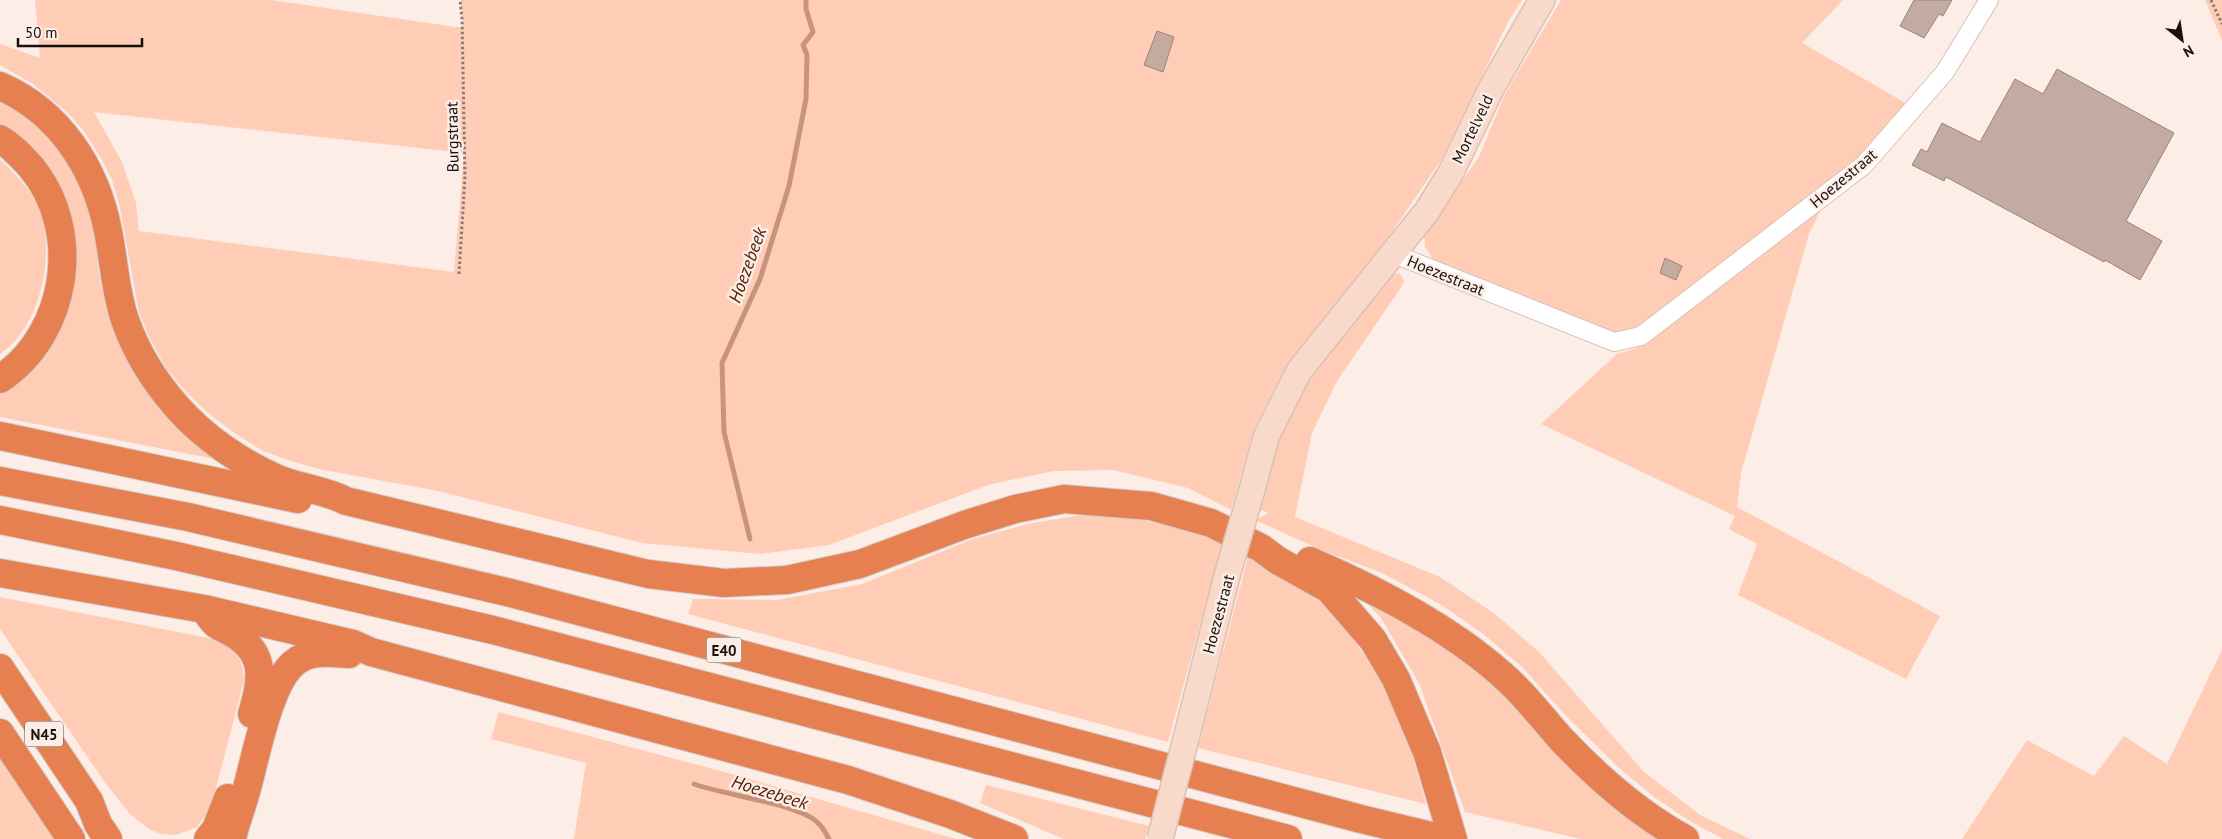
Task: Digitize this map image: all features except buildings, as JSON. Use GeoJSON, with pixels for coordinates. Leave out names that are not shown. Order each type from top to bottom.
{"type":"FeatureCollection","features":[{"type":"Feature","properties":{"kind":"highway"},"geometry":{"type":"LineString","coordinates":[[0,86],[33,105],[53,121],[80,156],[102,203],[125,320],[147,366],[178,408],[207,435],[244,460],[279,479],[335,495],[346,501],[648,574],[724,583],[787,580],[860,564],[964,525],[1015,509],[1064,499],[1151,506],[1211,523],[1260,548],[1329,588],[1373,640],[1396,679],[1427,752],[1454,839]]}},
{"type":"Feature","properties":{"kind":"highway"},"geometry":{"type":"LineString","coordinates":[[0,139],[17,151],[47,191],[60,225],[63,252],[56,298],[45,329],[29,353],[0,378]]}},
{"type":"Feature","properties":{"kind":"highway"},"geometry":{"type":"LineString","coordinates":[[0,436],[330,506],[346,501]]}},
{"type":"Feature","properties":{"kind":"highway","name":"E40"},"geometry":{"type":"LineString","coordinates":[[0,481],[188,517],[511,593],[1361,819],[1444,839]]}},
{"type":"Feature","properties":{"kind":"highway","name":"E40"},"geometry":{"type":"LineString","coordinates":[[0,520],[176,556],[493,630],[1288,839]]}},
{"type":"Feature","properties":{"kind":"highway"},"geometry":{"type":"LineString","coordinates":[[1260,548],[1283,550],[1338,573],[1436,626],[1476,653],[1511,683],[1563,741],[1621,796],[1663,827],[1684,839]]}},
{"type":"Feature","properties":{"kind":"highway"},"geometry":{"type":"LineString","coordinates":[[0,573],[204,609],[353,644],[371,652],[848,780],[950,814],[1014,839]]}},
{"type":"Feature","properties":{"kind":"highway"},"geometry":{"type":"LineString","coordinates":[[204,609],[216,626],[236,635],[247,645],[255,656],[261,679],[225,808],[216,829],[208,839]]}},
{"type":"Feature","properties":{"kind":"highway"},"geometry":{"type":"LineString","coordinates":[[232,839],[269,708],[285,672],[294,662],[307,655],[323,652],[348,654],[371,652]]}},
{"type":"Feature","properties":{"kind":"highway","name":"N45"},"geometry":{"type":"LineString","coordinates":[[0,668],[89,801],[98,824],[108,839]]}},
{"type":"Feature","properties":{"kind":"highway","name":"N45"},"geometry":{"type":"LineString","coordinates":[[0,734],[71,839]]}},
{"type":"Feature","properties":{"kind":"highway"},"geometry":{"type":"LineString","coordinates":[[89,801],[98,809],[113,830],[124,839]]}},
{"type":"Feature","properties":{"kind":"street","name":"Mortelveld"},"geometry":{"type":"LineString","coordinates":[[1394,254],[1427,211],[1450,174],[1492,87],[1542,0]]}},
{"type":"Feature","properties":{"kind":"street","name":"Hoezestraat"},"geometry":{"type":"LineString","coordinates":[[1160,839],[1227,576],[1266,437],[1299,371],[1394,254],[1614,342],[1641,336],[1864,165],[1945,72],[1989,0]]}},
{"type":"Feature","properties":{"kind":"path","name":"Burgstraat"},"geometry":{"type":"LineString","coordinates":[[459,274],[465,176],[460,0]]}},
{"type":"Feature","properties":{"kind":"path"},"geometry":{"type":"LineString","coordinates":[[2211,0],[2222,24]]}},
{"type":"Feature","properties":{"kind":"shaded area"},"geometry":{"type":"Polygon","coordinates":[[[35,0],[271,0],[463,28],[461,0],[1522,0],[1508,22],[1443,157],[1373,260],[1282,374],[1254,429],[1231,510],[1188,488],[1113,470],[1053,471],[988,485],[829,545],[760,554],[642,543],[438,491],[319,469],[263,451],[233,432],[207,412],[186,392],[166,368],[150,339],[139,313],[120,208],[112,180],[101,158],[83,130],[68,113],[33,84],[0,65],[0,44],[40,58],[35,0]],[[94,112],[122,162],[136,203],[139,231],[454,272],[464,153],[94,112]]]}},
{"type":"Feature","properties":{"kind":"shaded area"},"geometry":{"type":"Polygon","coordinates":[[[1561,0],[1843,0],[1802,43],[1909,105],[1864,152],[1817,195],[1640,330],[1619,334],[1609,332],[1437,265],[1425,247],[1424,234],[1479,157],[1505,94],[1561,0]]]}},
{"type":"Feature","properties":{"kind":"shaded area"},"geometry":{"type":"Polygon","coordinates":[[[2205,0],[2222,0],[2222,40],[2205,0]]]}},
{"type":"Feature","properties":{"kind":"shaded area"},"geometry":{"type":"Polygon","coordinates":[[[0,99],[38,125],[53,141],[77,178],[93,221],[97,244],[98,270],[107,312],[117,339],[137,374],[148,391],[169,415],[225,461],[0,417],[0,390],[75,259],[71,213],[61,188],[33,150],[0,126],[0,99]]]}},
{"type":"Feature","properties":{"kind":"shaded area"},"geometry":{"type":"Polygon","coordinates":[[[0,160],[19,179],[39,209],[45,235],[46,254],[40,292],[34,311],[25,328],[0,354],[0,160]]]}},
{"type":"Feature","properties":{"kind":"shaded area"},"geometry":{"type":"Polygon","coordinates":[[[1821,209],[1809,234],[1741,473],[1737,507],[1940,616],[1906,679],[1738,595],[1757,544],[1729,529],[1735,516],[1541,424],[1617,354],[1637,348],[1821,209]]]}},
{"type":"Feature","properties":{"kind":"shaded area"},"geometry":{"type":"Polygon","coordinates":[[[1400,273],[1404,281],[1400,289],[1337,381],[1312,433],[1295,517],[1440,577],[1495,614],[1539,652],[1644,772],[1700,815],[1750,839],[1723,839],[1688,820],[1654,797],[1617,766],[1569,719],[1522,667],[1482,633],[1440,604],[1382,573],[1319,549],[1255,520],[1268,513],[1258,509],[1276,440],[1317,364],[1391,275],[1400,273]]]}},
{"type":"Feature","properties":{"kind":"shaded area"},"geometry":{"type":"Polygon","coordinates":[[[1086,514],[1139,519],[1189,530],[1222,544],[1168,742],[688,614],[693,599],[777,600],[862,584],[973,539],[1028,524],[1086,514]]]}},
{"type":"Feature","properties":{"kind":"shaded area"},"geometry":{"type":"Polygon","coordinates":[[[1248,557],[1301,586],[1326,607],[1359,647],[1385,688],[1408,741],[1426,804],[1198,748],[1248,557]]]}},
{"type":"Feature","properties":{"kind":"shaded area"},"geometry":{"type":"Polygon","coordinates":[[[1360,596],[1441,637],[1668,839],[1581,839],[1465,812],[1419,683],[1381,618],[1360,596]]]}},
{"type":"Feature","properties":{"kind":"shaded area"},"geometry":{"type":"Polygon","coordinates":[[[0,597],[208,638],[224,644],[235,652],[241,664],[244,681],[211,807],[197,827],[176,835],[162,834],[150,830],[130,814],[106,784],[0,629],[0,597]]]}},
{"type":"Feature","properties":{"kind":"shaded area"},"geometry":{"type":"Polygon","coordinates":[[[2222,650],[2222,839],[1962,839],[2027,740],[2094,776],[2124,736],[2167,764],[2222,650]]]}},
{"type":"Feature","properties":{"kind":"shaded area"},"geometry":{"type":"Polygon","coordinates":[[[499,712],[732,774],[956,839],[574,839],[586,763],[491,739],[499,712]]]}},
{"type":"Feature","properties":{"kind":"shaded area"},"geometry":{"type":"Polygon","coordinates":[[[0,758],[54,839],[0,839],[0,758]]]}},
{"type":"Feature","properties":{"kind":"shaded area"},"geometry":{"type":"Polygon","coordinates":[[[986,785],[1149,826],[1145,839],[1064,839],[980,803],[986,785]]]}},
{"type":"Feature","properties":{"kind":"waterway","name":"Hoezebeek"},"geometry":{"type":"LineString","coordinates":[[750,539],[724,432],[722,363],[760,279],[789,186],[806,99],[807,55],[803,45],[813,32],[806,9],[806,0]]}},
{"type":"Feature","properties":{"kind":"waterway","name":"Hoezebeek"},"geometry":{"type":"LineString","coordinates":[[694,784],[796,810],[818,823],[829,839]]}}]}
